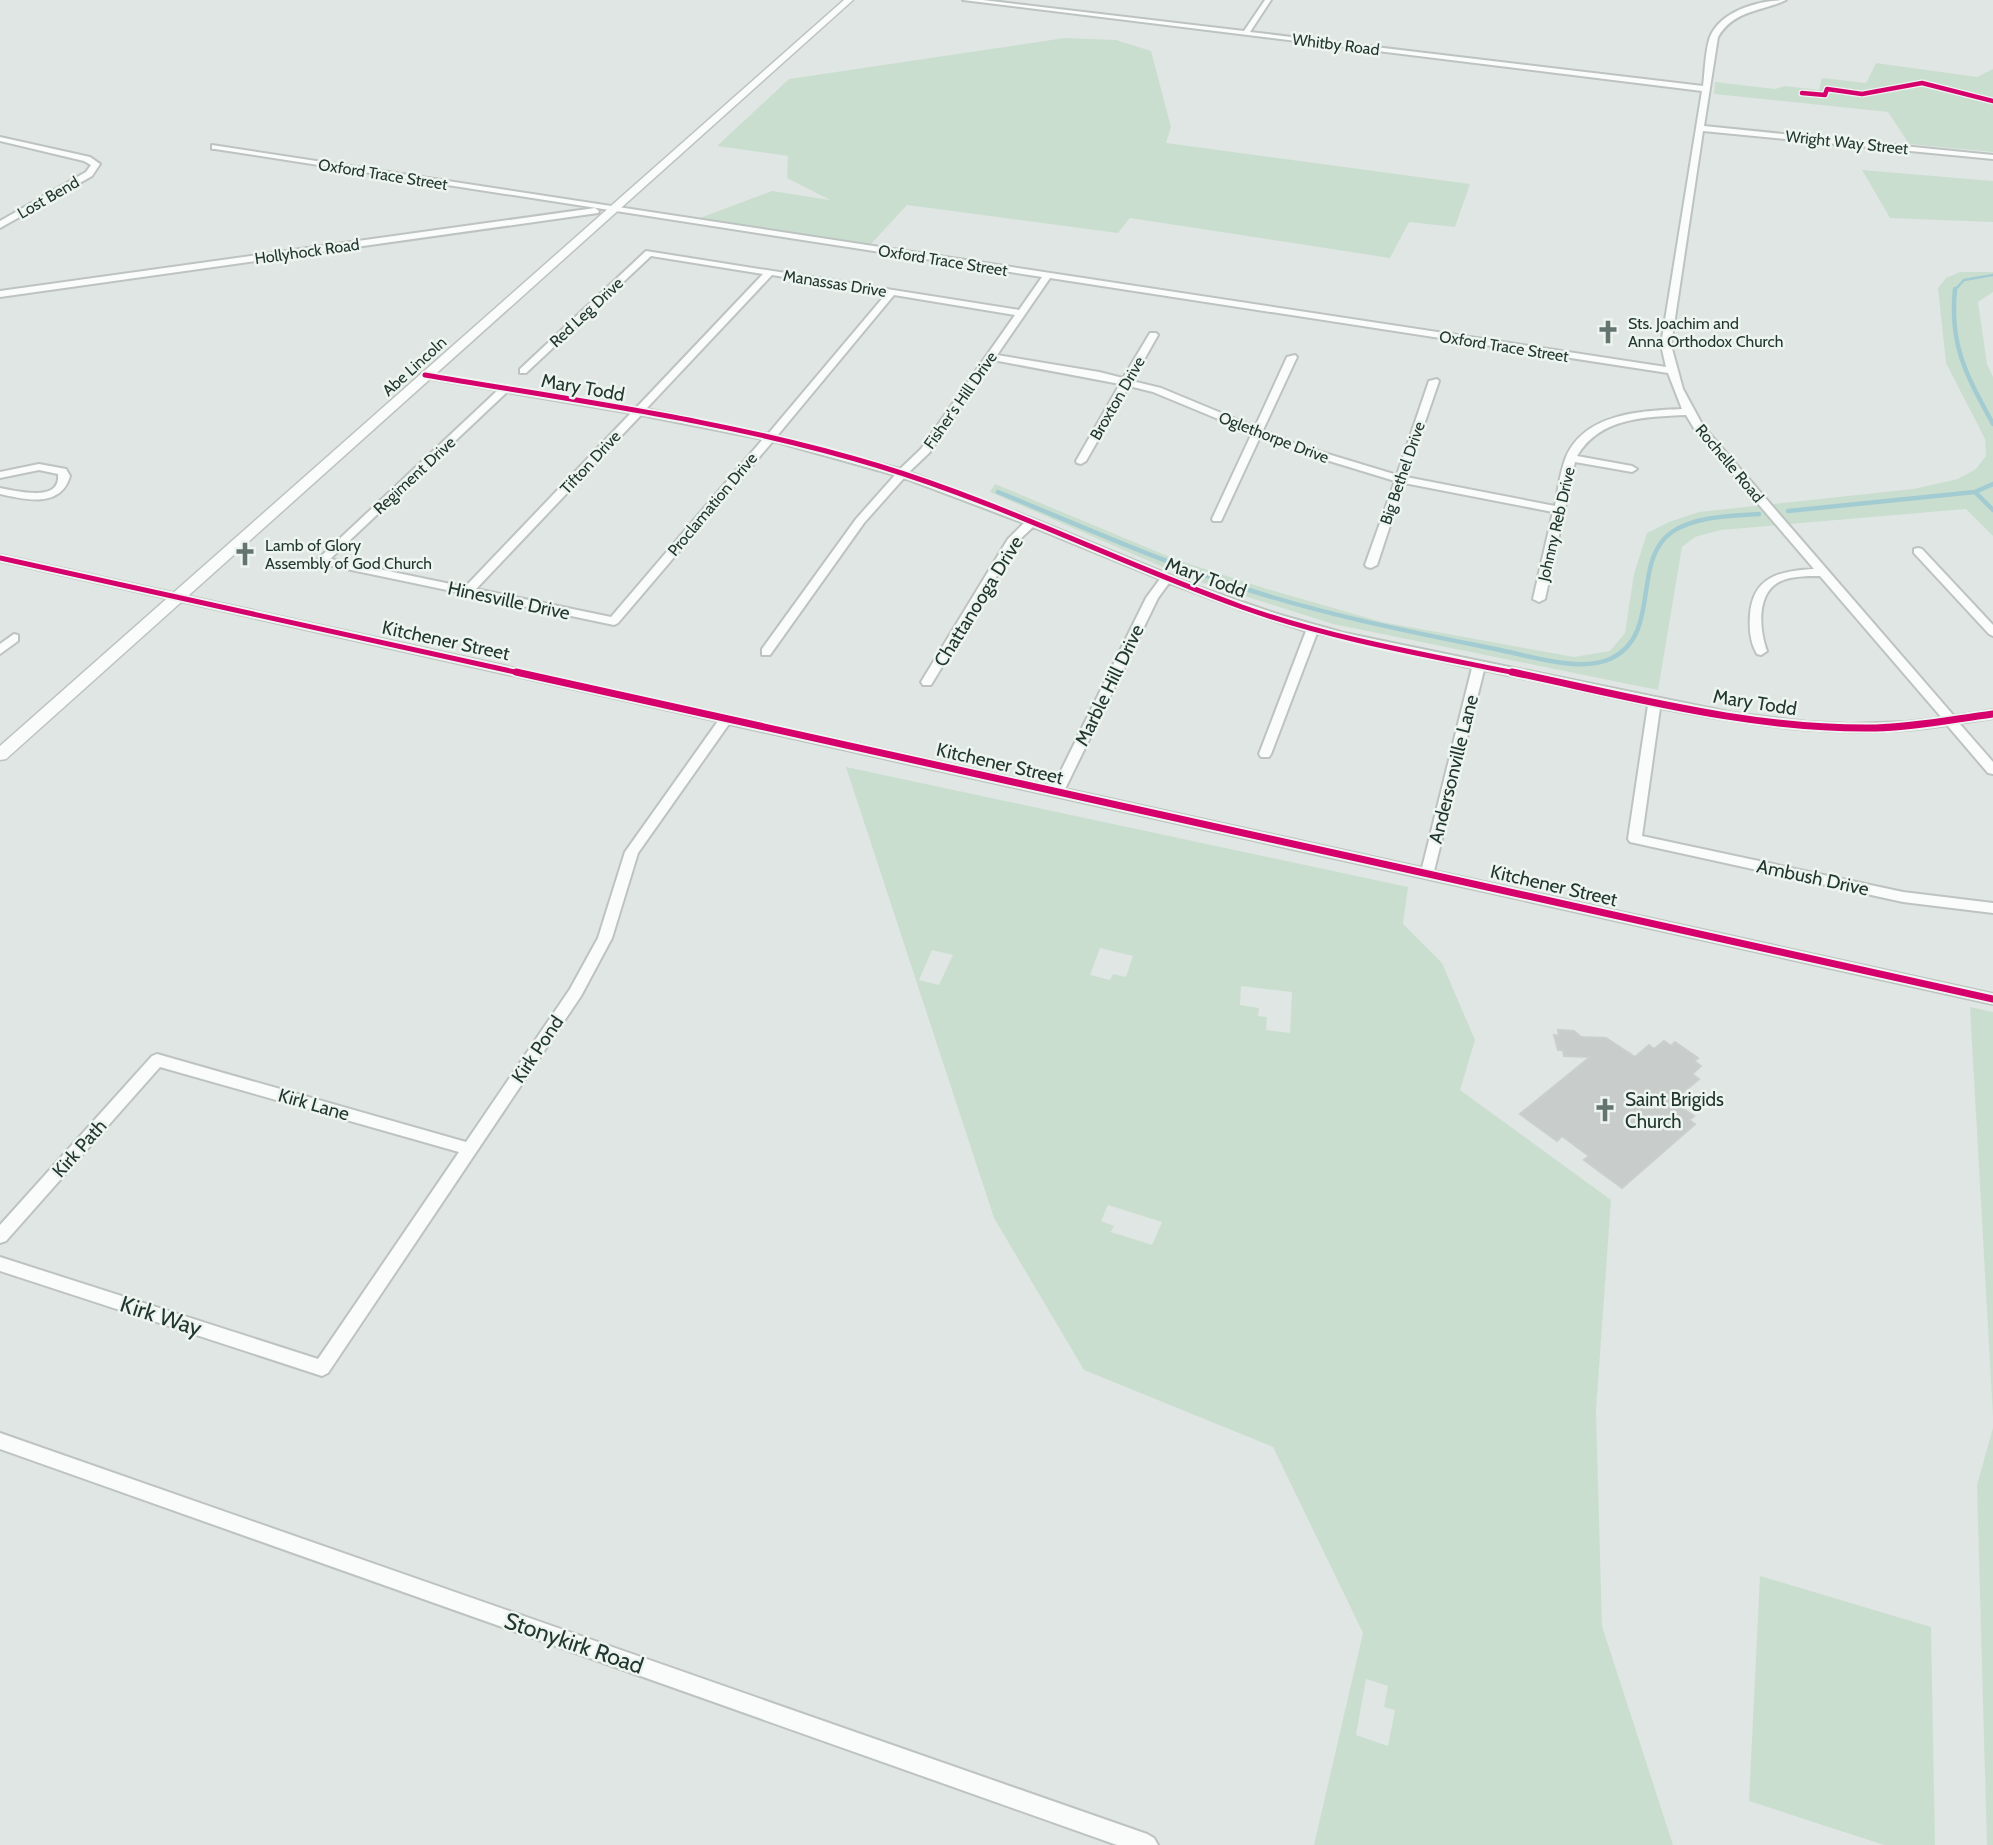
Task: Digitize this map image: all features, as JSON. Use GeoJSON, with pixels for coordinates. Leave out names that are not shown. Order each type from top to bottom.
{"type":"FeatureCollection","features":[{"type":"Feature","properties":{"kind":"street","name":"Abe Lincoln"},"geometry":{"type":"LineString","coordinates":[[0,755],[849,0]]}},
{"type":"Feature","properties":{"kind":"street","name":"Whitby Road"},"geometry":{"type":"LineString","coordinates":[[966,0],[1707,89]]}},
{"type":"Feature","properties":{"kind":"street"},"geometry":{"type":"LineString","coordinates":[[1246,33],[1268,0]]}},
{"type":"Feature","properties":{"kind":"street","name":"Rochelle Road"},"geometry":{"type":"LineString","coordinates":[[1783,0],[1751,8],[1722,24],[1714,37],[1666,345],[1672,371],[1689,412],[1699,428],[1993,770]]}},
{"type":"Feature","properties":{"kind":"street","name":"Wright Way Street"},"geometry":{"type":"LineString","coordinates":[[1700,128],[1993,157]]}},
{"type":"Feature","properties":{"kind":"street","name":"Lost Bend"},"geometry":{"type":"LineString","coordinates":[[0,139],[87,159],[93,162],[95,167],[89,174],[0,225]]}},
{"type":"Feature","properties":{"kind":"street","name":"Oxford Trace Street"},"geometry":{"type":"LineString","coordinates":[[215,147],[1672,371]]}},
{"type":"Feature","properties":{"kind":"street","name":"Hollyhock Road"},"geometry":{"type":"LineString","coordinates":[[0,294],[613,209]]}},
{"type":"Feature","properties":{"kind":"street","name":"Manassas Drive"},"geometry":{"type":"LineString","coordinates":[[649,253],[1022,313]]}},
{"type":"Feature","properties":{"kind":"street","name":"Red Leg Drive"},"geometry":{"type":"LineString","coordinates":[[523,371],[649,253]]}},
{"type":"Feature","properties":{"kind":"street","name":"Tifton Drive"},"geometry":{"type":"LineString","coordinates":[[468,591],[769,272]]}},
{"type":"Feature","properties":{"kind":"street","name":"Fisher's Hill Drive"},"geometry":{"type":"LineString","coordinates":[[766,652],[860,521],[925,451],[1047,276]]}},
{"type":"Feature","properties":{"kind":"street","name":"Proclamation Drive"},"geometry":{"type":"LineString","coordinates":[[614,621],[892,292]]}},
{"type":"Feature","properties":{"kind":"street","name":"Broxton Drive"},"geometry":{"type":"LineString","coordinates":[[1081,461],[1153,335]]}},
{"type":"Feature","properties":{"kind":"street","name":"Oglethorpe Drive"},"geometry":{"type":"LineString","coordinates":[[990,357],[1126,382],[1191,403],[1258,433],[1327,458],[1399,479],[1559,510]]}},
{"type":"Feature","properties":{"kind":"street"},"geometry":{"type":"LineString","coordinates":[[1217,519],[1292,357]]}},
{"type":"Feature","properties":{"kind":"street","name":"Mary Todd"},"geometry":{"type":"LineString","coordinates":[[425,375],[770,438],[829,452],[902,474],[1032,522],[1165,579],[1250,610],[1313,628],[1479,665],[1655,701],[1805,726],[1889,727],[1993,714]]}},
{"type":"Feature","properties":{"kind":"street","name":"Big Bethel Drive"},"geometry":{"type":"LineString","coordinates":[[1371,565],[1434,381]]}},
{"type":"Feature","properties":{"kind":"street","name":"Regiment Drive"},"geometry":{"type":"LineString","coordinates":[[322,561],[505,389]]}},
{"type":"Feature","properties":{"kind":"street","name":"Johnny Reb Drive"},"geometry":{"type":"LineString","coordinates":[[1539,599],[1571,458],[1581,439],[1602,426],[1629,417],[1689,412]]}},
{"type":"Feature","properties":{"kind":"street"},"geometry":{"type":"LineString","coordinates":[[1571,458],[1632,469]]}},
{"type":"Feature","properties":{"kind":"street"},"geometry":{"type":"LineString","coordinates":[[0,475],[38,467],[62,471],[65,475],[64,484],[59,489],[41,497],[0,491]]}},
{"type":"Feature","properties":{"kind":"street","name":"Chattanooga Drive"},"geometry":{"type":"LineString","coordinates":[[927,682],[1014,539],[1032,522]]}},
{"type":"Feature","properties":{"kind":"street"},"geometry":{"type":"LineString","coordinates":[[1917,551],[1993,632]]}},
{"type":"Feature","properties":{"kind":"street","name":"Kitchener Street"},"geometry":{"type":"LineString","coordinates":[[0,558],[1993,999]]}},
{"type":"Feature","properties":{"kind":"street","name":"Hinesville Drive"},"geometry":{"type":"LineString","coordinates":[[322,561],[614,621]]}},
{"type":"Feature","properties":{"kind":"street"},"geometry":{"type":"LineString","coordinates":[[1761,651],[1754,633],[1757,600],[1761,589],[1776,578],[1824,572]]}},
{"type":"Feature","properties":{"kind":"street","name":"Marble Hill Drive"},"geometry":{"type":"LineString","coordinates":[[1057,792],[1152,598],[1165,579]]}},
{"type":"Feature","properties":{"kind":"street"},"geometry":{"type":"LineString","coordinates":[[1265,754],[1313,628]]}},
{"type":"Feature","properties":{"kind":"street"},"geometry":{"type":"LineString","coordinates":[[0,634],[14,638],[0,650]]}},
{"type":"Feature","properties":{"kind":"street","name":"Andersonville Lane"},"geometry":{"type":"LineString","coordinates":[[1427,873],[1479,665]]}},
{"type":"Feature","properties":{"kind":"street","name":"Ambush Drive"},"geometry":{"type":"LineString","coordinates":[[1655,701],[1635,839],[1903,897],[1993,908]]}},
{"type":"Feature","properties":{"kind":"street","name":"Kirk Pond"},"geometry":{"type":"LineString","coordinates":[[322,1368],[596,958],[628,863],[644,832],[726,718]]}},
{"type":"Feature","properties":{"kind":"street","name":"Kirk Lane"},"geometry":{"type":"LineString","coordinates":[[157,1059],[470,1149]]}},
{"type":"Feature","properties":{"kind":"street","name":"Kirk Path"},"geometry":{"type":"LineString","coordinates":[[0,1236],[157,1059]]}},
{"type":"Feature","properties":{"kind":"street","name":"Kirk Way"},"geometry":{"type":"LineString","coordinates":[[0,1264],[322,1368]]}},
{"type":"Feature","properties":{"kind":"street","name":"Stonykirk Road"},"geometry":{"type":"LineString","coordinates":[[0,1441],[1147,1845]]}},
{"type":"Feature","properties":{"kind":"green space"},"geometry":{"type":"Polygon","coordinates":[[[1065,38],[1116,40],[1151,51],[1171,127],[1166,143],[1470,184],[1455,227],[1409,222],[1390,258],[1130,218],[1118,233],[907,205],[870,245],[697,219],[772,191],[830,200],[787,178],[788,156],[717,146],[789,79],[1065,38]]]}},
{"type":"Feature","properties":{"kind":"green space"},"geometry":{"type":"Polygon","coordinates":[[[1876,63],[1977,77],[1993,69],[1993,152],[1909,144],[1888,112],[1714,94],[1715,82],[1775,89],[1785,86],[1819,90],[1822,78],[1866,83],[1876,63]]]}},
{"type":"Feature","properties":{"kind":"green space"},"geometry":{"type":"Polygon","coordinates":[[[1862,170],[1993,181],[1993,222],[1890,218],[1862,170]]]}},
{"type":"Feature","properties":{"kind":"green space"},"geometry":{"type":"Polygon","coordinates":[[[1960,272],[1993,272],[1993,292],[1978,302],[1987,364],[1993,377],[1993,536],[1966,509],[1721,530],[1695,537],[1682,547],[1658,690],[1333,624],[1188,578],[990,492],[995,484],[1177,560],[1382,622],[1574,657],[1610,651],[1625,633],[1634,574],[1647,533],[1669,522],[1699,512],[1913,489],[1958,479],[1976,469],[1986,456],[1985,439],[1946,363],[1938,288],[1946,278],[1960,272]]]}},
{"type":"Feature","properties":{"kind":"green space"},"geometry":{"type":"Polygon","coordinates":[[[846,767],[1408,887],[1403,924],[1442,963],[1475,1040],[1460,1090],[1611,1200],[1596,1410],[1602,1626],[1673,1845],[1314,1845],[1363,1633],[1273,1447],[1084,1370],[994,1218],[846,767]],[[1100,948],[1090,975],[1110,980],[1113,974],[1126,977],[1133,956],[1100,948]],[[932,950],[919,980],[939,985],[953,955],[932,950]],[[1241,986],[1240,1005],[1259,1008],[1258,1016],[1267,1017],[1266,1030],[1290,1033],[1292,992],[1241,986]],[[1108,1205],[1101,1221],[1114,1226],[1111,1232],[1152,1245],[1162,1222],[1108,1205]],[[1366,1679],[1356,1735],[1388,1746],[1395,1710],[1384,1707],[1388,1686],[1366,1679]]]}},
{"type":"Feature","properties":{"kind":"green space"},"geometry":{"type":"Polygon","coordinates":[[[1970,1007],[1993,1012],[1993,1416],[1970,1007]]]}},
{"type":"Feature","properties":{"kind":"green space"},"geometry":{"type":"Polygon","coordinates":[[[1993,1428],[1993,1845],[1987,1845],[1977,1485],[1993,1428]]]}},
{"type":"Feature","properties":{"kind":"green space"},"geometry":{"type":"Polygon","coordinates":[[[1760,1576],[1931,1627],[1935,1845],[1884,1845],[1749,1801],[1760,1576]]]}},
{"type":"Feature","properties":{"kind":"building","name":"Saint Brigids Church"},"geometry":{"type":"Polygon","coordinates":[[[1558,1030],[1574,1031],[1581,1037],[1606,1038],[1635,1057],[1649,1045],[1654,1049],[1664,1041],[1671,1046],[1675,1042],[1698,1058],[1694,1061],[1701,1066],[1692,1074],[1699,1079],[1679,1096],[1685,1100],[1679,1106],[1694,1116],[1689,1120],[1695,1124],[1622,1188],[1584,1160],[1589,1156],[1562,1136],[1557,1141],[1520,1114],[1590,1057],[1564,1056],[1563,1050],[1558,1050],[1554,1035],[1559,1036],[1558,1030]]]}},
{"type":"Feature","properties":{"kind":"waterway"},"geometry":{"type":"LineString","coordinates":[[1955,290],[1964,280],[1993,275]]}},
{"type":"Feature","properties":{"kind":"waterway"},"geometry":{"type":"LineString","coordinates":[[1955,290],[1955,327],[1962,360],[1993,424]]}},
{"type":"Feature","properties":{"kind":"waterway"},"geometry":{"type":"LineString","coordinates":[[1975,492],[1993,484]]}},
{"type":"Feature","properties":{"kind":"waterway"},"geometry":{"type":"LineString","coordinates":[[998,492],[1154,556],[1279,599],[1402,630],[1568,664],[1597,663],[1610,659],[1626,648],[1636,633],[1642,616],[1652,561],[1659,545],[1672,532],[1703,520],[1759,514]]}},
{"type":"Feature","properties":{"kind":"waterway"},"geometry":{"type":"LineString","coordinates":[[1788,511],[1975,492]]}},
{"type":"Feature","properties":{"kind":"waterway"},"geometry":{"type":"LineString","coordinates":[[1975,492],[1993,510]]}},
{"type":"Feature","properties":{"kind":"cycle path"},"geometry":{"type":"LineString","coordinates":[[1802,93],[1825,95],[1827,89],[1862,94],[1922,83],[1993,101]]}},
{"type":"Feature","properties":{"kind":"cycle path"},"geometry":{"type":"LineString","coordinates":[[425,375],[653,414],[824,450],[971,498],[1243,607],[1308,628],[1409,652],[1696,711],[1807,726],[1892,727],[1993,714]]}},
{"type":"Feature","properties":{"kind":"cycle path"},"geometry":{"type":"LineString","coordinates":[[0,558],[1993,999]]}},
{"type":"Feature","properties":{"kind":"place","name":"Sts. Joachim and Anna Orthodox Church"},"geometry":{"type":"Point","coordinates":[1608,332]}},
{"type":"Feature","properties":{"kind":"place","name":"Lamb of Glory Assembly of God Church"},"geometry":{"type":"Point","coordinates":[245,554]}},
{"type":"Feature","properties":{"kind":"place","name":"Saint Brigids Church"},"geometry":{"type":"Point","coordinates":[1605,1110]}}]}
